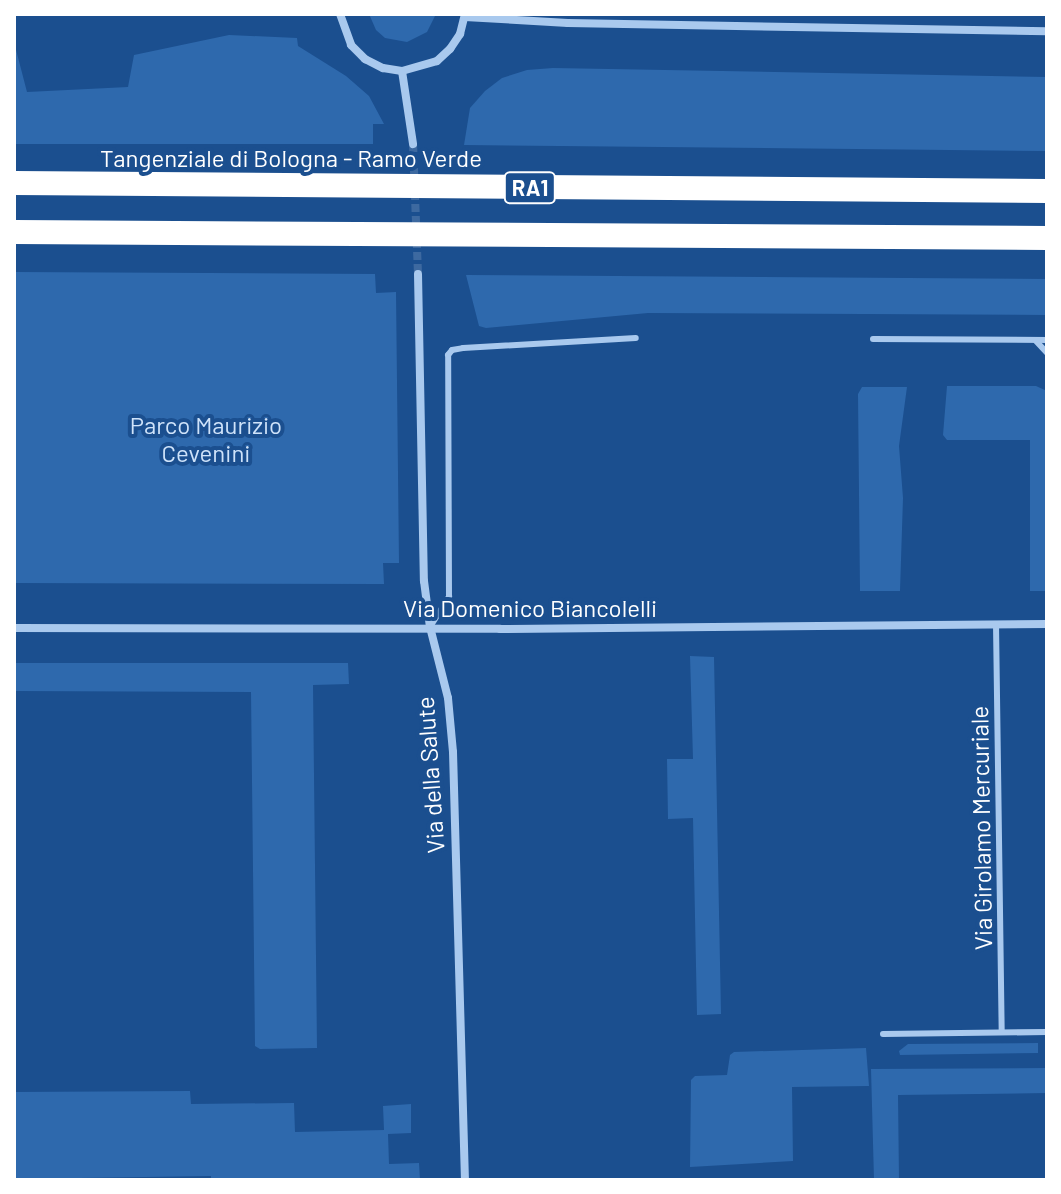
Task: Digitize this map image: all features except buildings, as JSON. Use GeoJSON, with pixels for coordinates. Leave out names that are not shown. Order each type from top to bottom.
{"type":"FeatureCollection","features":[{"type":"Feature","properties":{"kind":"highway","name":"Tangenziale di Bologna - Ramo Verde"},"geometry":{"type":"LineString","coordinates":[[14,183],[1047,191]]}},
{"type":"Feature","properties":{"kind":"highway","name":"RA1"},"geometry":{"type":"LineString","coordinates":[[14,232],[1047,238]]}},
{"type":"Feature","properties":{"kind":"street"},"geometry":{"type":"LineString","coordinates":[[340,14],[351,45],[365,59],[383,68],[402,71],[437,61],[460,34],[465,15],[568,23],[1047,31]]}},
{"type":"Feature","properties":{"kind":"street"},"geometry":{"type":"LineString","coordinates":[[402,71],[413,144]]}},
{"type":"Feature","properties":{"kind":"street","name":"Via della Salute"},"geometry":{"type":"LineString","coordinates":[[418,274],[424,581],[430,627],[448,698],[452,740],[465,1180]]}},
{"type":"Feature","properties":{"kind":"street","name":"Via Domenico Biancolelli"},"geometry":{"type":"LineString","coordinates":[[14,628],[1047,624]]}},
{"type":"Feature","properties":{"kind":"lane"},"geometry":{"type":"LineString","coordinates":[[430,627],[449,596],[448,355],[452,350],[463,348],[636,338]]}},
{"type":"Feature","properties":{"kind":"lane"},"geometry":{"type":"LineString","coordinates":[[873,339],[1047,340]]}},
{"type":"Feature","properties":{"kind":"lane"},"geometry":{"type":"LineString","coordinates":[[1032,340],[1047,353]]}},
{"type":"Feature","properties":{"kind":"lane","name":"Via Girolamo Mercuriale"},"geometry":{"type":"LineString","coordinates":[[996,624],[1002,1032]]}},
{"type":"Feature","properties":{"kind":"lane"},"geometry":{"type":"LineString","coordinates":[[883,1034],[1047,1032]]}},
{"type":"Feature","properties":{"kind":"green space"},"geometry":{"type":"Polygon","coordinates":[[[369,14],[436,14],[427,32],[407,42],[385,38],[376,30],[369,14]]]}},
{"type":"Feature","properties":{"kind":"green space"},"geometry":{"type":"Polygon","coordinates":[[[229,35],[297,38],[298,46],[346,76],[369,96],[384,124],[373,124],[373,144],[14,144],[14,42],[27,92],[128,87],[134,55],[229,35]]]}},
{"type":"Feature","properties":{"kind":"green space"},"geometry":{"type":"Polygon","coordinates":[[[527,70],[1047,77],[1047,151],[464,145],[470,108],[485,91],[502,78],[527,70]]]}},
{"type":"Feature","properties":{"kind":"green space","name":"Parco Maurizio Cevenini"},"geometry":{"type":"Polygon","coordinates":[[[14,272],[375,274],[376,293],[396,292],[399,563],[383,563],[384,584],[14,583],[14,272]]]}},
{"type":"Feature","properties":{"kind":"green space"},"geometry":{"type":"Polygon","coordinates":[[[466,275],[1047,279],[1047,315],[648,313],[486,328],[479,326],[466,275]]]}},
{"type":"Feature","properties":{"kind":"green space"},"geometry":{"type":"Polygon","coordinates":[[[947,386],[1036,386],[1047,391],[1047,591],[1030,591],[1030,440],[947,440],[943,435],[947,386]]]}},
{"type":"Feature","properties":{"kind":"green space"},"geometry":{"type":"Polygon","coordinates":[[[862,387],[907,387],[899,446],[903,498],[900,591],[860,591],[858,394],[862,387]]]}},
{"type":"Feature","properties":{"kind":"green space"},"geometry":{"type":"Polygon","coordinates":[[[690,656],[714,657],[721,1014],[697,1015],[693,818],[668,819],[667,759],[693,759],[690,656]]]}},
{"type":"Feature","properties":{"kind":"green space"},"geometry":{"type":"Polygon","coordinates":[[[14,663],[348,663],[349,684],[313,685],[317,1048],[260,1049],[255,1046],[251,692],[14,691],[14,663]]]}},
{"type":"Feature","properties":{"kind":"green space"},"geometry":{"type":"Polygon","coordinates":[[[1038,1043],[1038,1053],[900,1055],[899,1051],[908,1044],[1038,1043]]]}},
{"type":"Feature","properties":{"kind":"green space"},"geometry":{"type":"Polygon","coordinates":[[[866,1048],[869,1086],[792,1087],[793,1161],[690,1167],[691,1080],[695,1076],[727,1075],[730,1055],[734,1052],[866,1048]]]}},
{"type":"Feature","properties":{"kind":"green space"},"geometry":{"type":"Polygon","coordinates":[[[1047,1068],[1047,1093],[898,1095],[899,1180],[874,1180],[871,1069],[1047,1068]]]}},
{"type":"Feature","properties":{"kind":"green space"},"geometry":{"type":"Polygon","coordinates":[[[190,1091],[191,1104],[294,1103],[295,1132],[384,1130],[383,1106],[411,1104],[411,1133],[388,1134],[389,1164],[419,1163],[420,1180],[211,1180],[211,1176],[14,1179],[14,1092],[190,1091]]]}},
{"type":"Feature","properties":{"kind":"tunnel"},"geometry":{"type":"LineString","coordinates":[[413,144],[418,274]]}}]}
